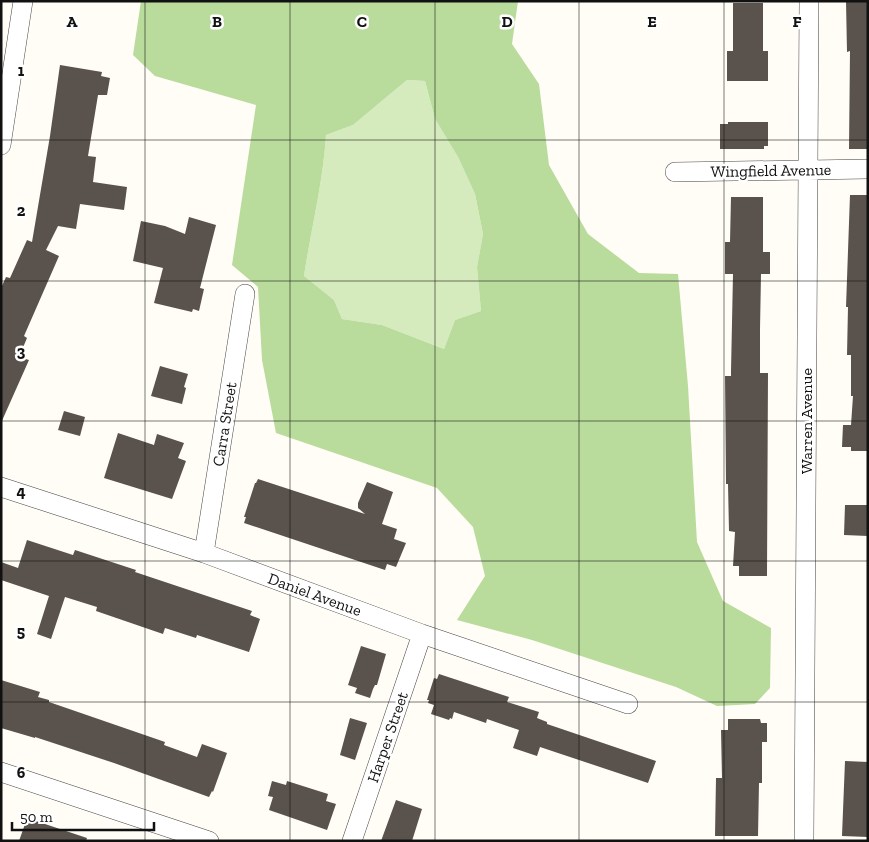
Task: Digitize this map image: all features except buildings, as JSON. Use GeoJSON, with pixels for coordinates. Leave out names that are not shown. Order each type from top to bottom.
{"type":"FeatureCollection","features":[{"type":"Feature","properties":{"kind":"street"},"geometry":{"type":"LineString","coordinates":[[1,145],[23,1]]}},
{"type":"Feature","properties":{"kind":"street","name":"Warren Avenue"},"geometry":{"type":"LineString","coordinates":[[804,841],[809,1]]}},
{"type":"Feature","properties":{"kind":"street","name":"Wingfield Avenue"},"geometry":{"type":"LineString","coordinates":[[674,172],[868,169]]}},
{"type":"Feature","properties":{"kind":"street","name":"Carra Street"},"geometry":{"type":"LineString","coordinates":[[204,553],[245,294]]}},
{"type":"Feature","properties":{"kind":"street","name":"Daniel Avenue"},"geometry":{"type":"LineString","coordinates":[[1,487],[204,553],[422,634],[628,704]]}},
{"type":"Feature","properties":{"kind":"street","name":"Harper Street"},"geometry":{"type":"LineString","coordinates":[[352,841],[422,634]]}},
{"type":"Feature","properties":{"kind":"street"},"geometry":{"type":"LineString","coordinates":[[1,772],[208,841]]}},
{"type":"Feature","properties":{"kind":"green space"},"geometry":{"type":"Polygon","coordinates":[[[141,1],[518,1],[512,44],[539,84],[549,165],[588,234],[639,273],[678,274],[688,386],[697,542],[723,601],[771,628],[770,688],[755,704],[717,706],[676,687],[532,640],[457,620],[485,576],[473,527],[437,488],[276,433],[262,360],[258,287],[232,265],[256,105],[155,76],[133,55],[141,1]],[[407,80],[353,125],[326,135],[320,188],[304,276],[334,300],[342,319],[382,325],[444,349],[455,320],[481,311],[477,267],[483,234],[475,194],[458,157],[435,119],[425,81],[407,80]]]}},
{"type":"Feature","properties":{"kind":"green space"},"geometry":{"type":"Polygon","coordinates":[[[407,80],[425,81],[435,119],[458,157],[475,194],[483,234],[477,267],[481,311],[455,320],[444,349],[382,325],[342,319],[334,300],[304,276],[320,188],[326,135],[353,125],[407,80]]]}}]}
